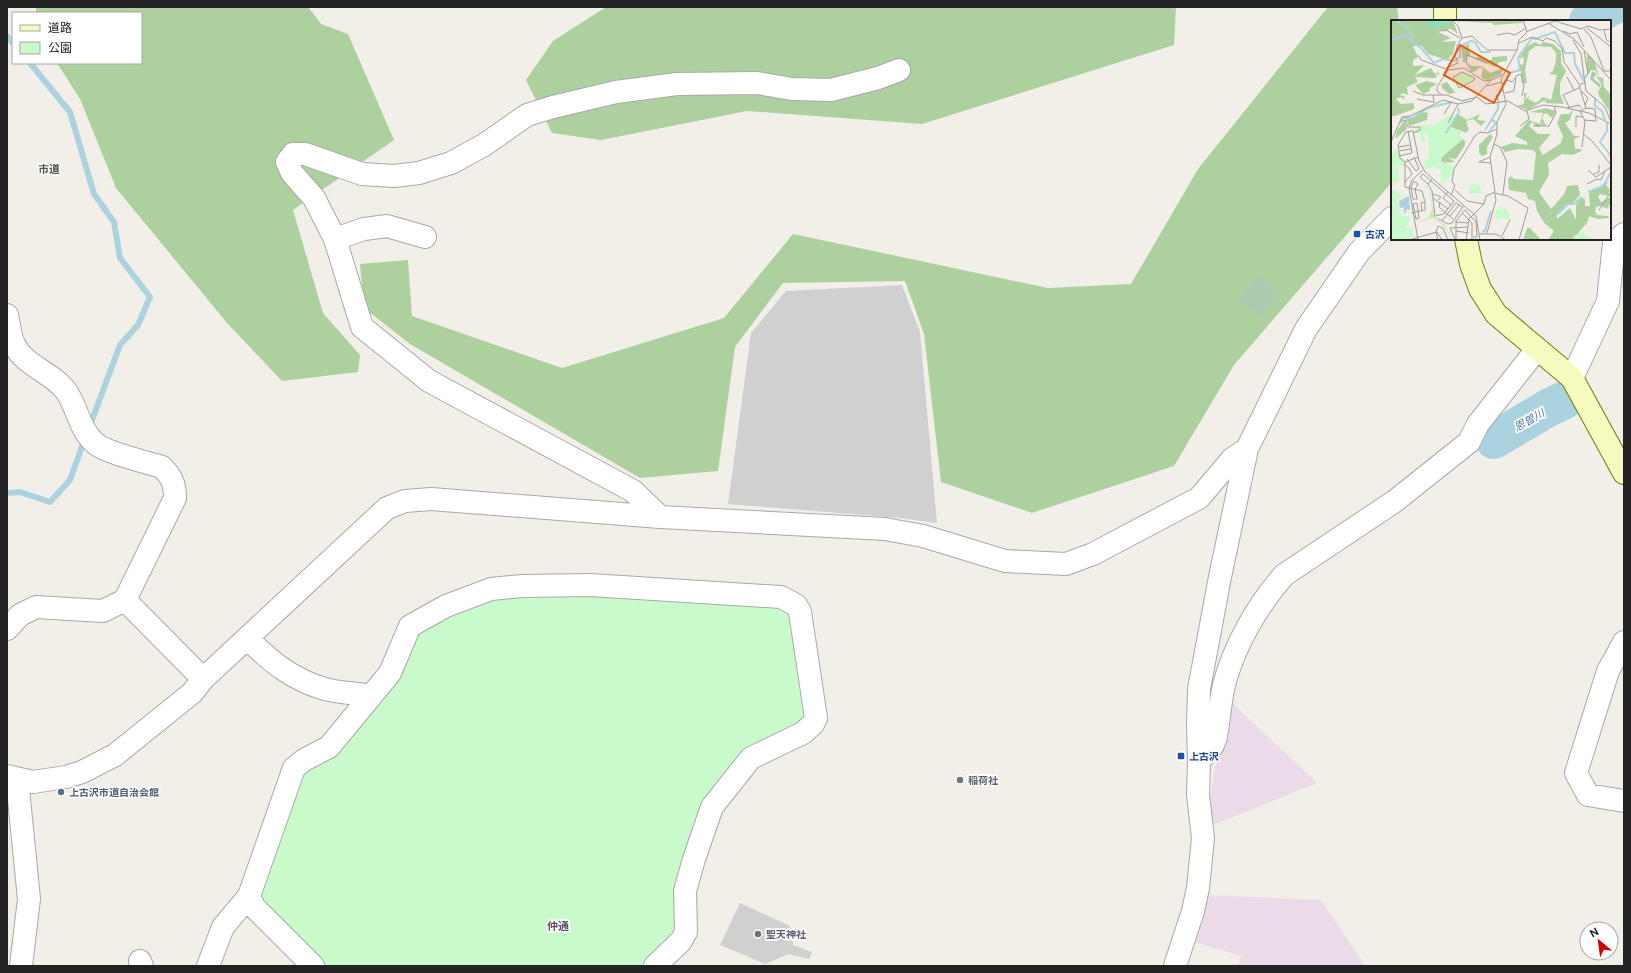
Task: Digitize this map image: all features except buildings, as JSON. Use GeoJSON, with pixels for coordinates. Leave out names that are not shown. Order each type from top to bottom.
{"type":"FeatureCollection","features":[{"type":"Feature","properties":{"kind":"street"},"geometry":{"type":"LineString","coordinates":[[1445,7],[1445,20]]}},
{"type":"Feature","properties":{"kind":"street"},"geometry":{"type":"LineString","coordinates":[[660,517],[633,491],[429,381],[362,327],[335,239],[314,198],[292,173],[287,162],[293,154],[305,154],[362,174],[394,176],[413,174],[451,164],[484,145],[527,115],[553,107],[616,92],[677,84],[757,83],[792,89],[831,90],[878,78],[900,70]]}},
{"type":"Feature","properties":{"kind":"street"},"geometry":{"type":"LineString","coordinates":[[1175,966],[1194,911],[1203,838],[1198,795],[1199,689],[1220,577],[1247,449],[1306,329],[1359,252],[1391,219]]}},
{"type":"Feature","properties":{"kind":"street"},"geometry":{"type":"LineString","coordinates":[[335,239],[364,229],[387,226],[425,238]]}},
{"type":"Feature","properties":{"kind":"street"},"geometry":{"type":"LineString","coordinates":[[1572,378],[1608,300],[1614,243],[1624,234]]}},
{"type":"Feature","properties":{"kind":"street"},"geometry":{"type":"LineString","coordinates":[[1466,240],[1471,264],[1480,289],[1496,314],[1572,378],[1624,473]]}},
{"type":"Feature","properties":{"kind":"street"},"geometry":{"type":"LineString","coordinates":[[7,314],[13,343],[17,350],[26,359],[60,384],[66,392],[89,437],[106,449],[162,467],[173,481],[175,488],[175,498],[125,600],[103,611],[36,607],[20,615],[7,629]]}},
{"type":"Feature","properties":{"kind":"street"},"geometry":{"type":"LineString","coordinates":[[1199,761],[1213,745],[1216,737],[1224,686],[1242,638],[1273,588],[1284,575],[1395,501],[1469,442],[1478,424],[1537,349]]}},
{"type":"Feature","properties":{"kind":"street"},"geometry":{"type":"LineString","coordinates":[[21,966],[29,898],[12,778],[33,782],[66,777],[82,772],[115,755],[192,693],[204,679],[387,508],[406,501],[431,499],[660,517],[885,528],[923,536],[1005,561],[1066,564],[1093,554],[1199,498],[1232,459],[1247,449]]}},
{"type":"Feature","properties":{"kind":"street"},"geometry":{"type":"LineString","coordinates":[[208,966],[223,927],[250,896],[294,768],[304,760],[330,747],[390,673],[410,626],[446,606],[491,589],[522,586],[590,585],[781,597],[796,605],[800,612],[816,718],[813,724],[803,733],[751,758],[712,807],[694,859],[685,891],[686,932],[681,941],[655,966]]}},
{"type":"Feature","properties":{"kind":"street"},"geometry":{"type":"LineString","coordinates":[[125,600],[204,679]]}},
{"type":"Feature","properties":{"kind":"street"},"geometry":{"type":"LineString","coordinates":[[248,639],[261,652],[295,678],[326,689],[371,696]]}},
{"type":"Feature","properties":{"kind":"street"},"geometry":{"type":"LineString","coordinates":[[1624,642],[1608,670],[1576,773],[1588,795],[1624,802]]}},
{"type":"Feature","properties":{"kind":"street"},"geometry":{"type":"LineString","coordinates":[[250,896],[254,907],[313,966]]}},
{"type":"Feature","properties":{"kind":"shaded area"},"geometry":{"type":"Polygon","coordinates":[[[902,285],[920,332],[937,523],[900,518],[728,504],[751,333],[786,291],[902,285]]]}},
{"type":"Feature","properties":{"kind":"shaded area"},"geometry":{"type":"Polygon","coordinates":[[[1226,697],[1317,783],[1211,826],[1211,790],[1220,743],[1226,697]]]}},
{"type":"Feature","properties":{"kind":"shaded area"},"geometry":{"type":"Polygon","coordinates":[[[1209,895],[1321,900],[1364,964],[1363,966],[1238,966],[1241,956],[1194,942],[1209,895]]]}},
{"type":"Feature","properties":{"kind":"shaded area"},"geometry":{"type":"Polygon","coordinates":[[[740,903],[790,926],[793,945],[812,952],[809,959],[789,954],[765,964],[720,945],[740,903]]]}},
{"type":"Feature","properties":{"kind":"green space"},"geometry":{"type":"Polygon","coordinates":[[[36,7],[308,7],[321,24],[348,34],[394,140],[293,210],[323,313],[360,355],[358,372],[282,381],[227,323],[116,188],[80,99],[58,64],[142,64],[142,12],[36,12],[36,7]]]}},
{"type":"Feature","properties":{"kind":"green space"},"geometry":{"type":"Polygon","coordinates":[[[606,7],[1176,7],[1174,45],[922,124],[747,111],[601,140],[552,133],[526,80],[553,41],[606,7]]]}},
{"type":"Feature","properties":{"kind":"green space"},"geometry":{"type":"Polygon","coordinates":[[[1328,7],[1397,7],[1399,20],[1391,20],[1391,183],[1234,365],[1174,466],[1032,513],[941,482],[924,334],[905,281],[783,283],[735,347],[718,471],[640,478],[410,344],[364,308],[360,264],[408,260],[412,316],[562,368],[724,318],[793,234],[1048,288],[1131,284],[1198,169],[1328,7]]]}},
{"type":"Feature","properties":{"kind":"green space"},"geometry":{"type":"Polygon","coordinates":[[[1259,276],[1280,294],[1259,317],[1238,299],[1259,276]]]}},
{"type":"Feature","properties":{"kind":"green space"},"geometry":{"type":"Polygon","coordinates":[[[511,595],[774,601],[787,605],[811,719],[708,801],[677,936],[642,966],[322,966],[262,900],[257,890],[304,772],[413,634],[473,606],[511,595]]]}},
{"type":"Feature","properties":{"kind":"waterway","name":"恩曽川"},"geometry":{"type":"LineString","coordinates":[[1589,20],[1611,7]]}},
{"type":"Feature","properties":{"kind":"waterway"},"geometry":{"type":"LineString","coordinates":[[7,36],[12,42]]}},
{"type":"Feature","properties":{"kind":"waterway"},"geometry":{"type":"LineString","coordinates":[[31,64],[70,112],[94,194],[114,222],[120,258],[150,297],[138,325],[120,345],[89,428]]}},
{"type":"Feature","properties":{"kind":"waterway","name":"恩曽川"},"geometry":{"type":"LineString","coordinates":[[1494,440],[1548,408],[1565,400]]}},
{"type":"Feature","properties":{"kind":"waterway"},"geometry":{"type":"LineString","coordinates":[[7,493],[20,492],[50,502],[70,480],[85,438]]}},
{"type":"Feature","properties":{"kind":"place","name":"古沢"},"geometry":{"type":"Point","coordinates":[1357,234]}},
{"type":"Feature","properties":{"kind":"place","name":"上古沢"},"geometry":{"type":"Point","coordinates":[1181,756]}},
{"type":"Feature","properties":{"kind":"place","name":"稲荷社"},"geometry":{"type":"Point","coordinates":[960,780]}},
{"type":"Feature","properties":{"kind":"place","name":"上古沢市道自治会館"},"geometry":{"type":"Point","coordinates":[61,792]}},
{"type":"Feature","properties":{"kind":"place","name":"聖天神社"},"geometry":{"type":"Point","coordinates":[758,934]}},
{"type":"Feature","properties":{"kind":"district","name":"市道"},"geometry":{"type":"Point","coordinates":[49,169]}},
{"type":"Feature","properties":{"kind":"district","name":"仲通"},"geometry":{"type":"Point","coordinates":[558,926]}}]}
